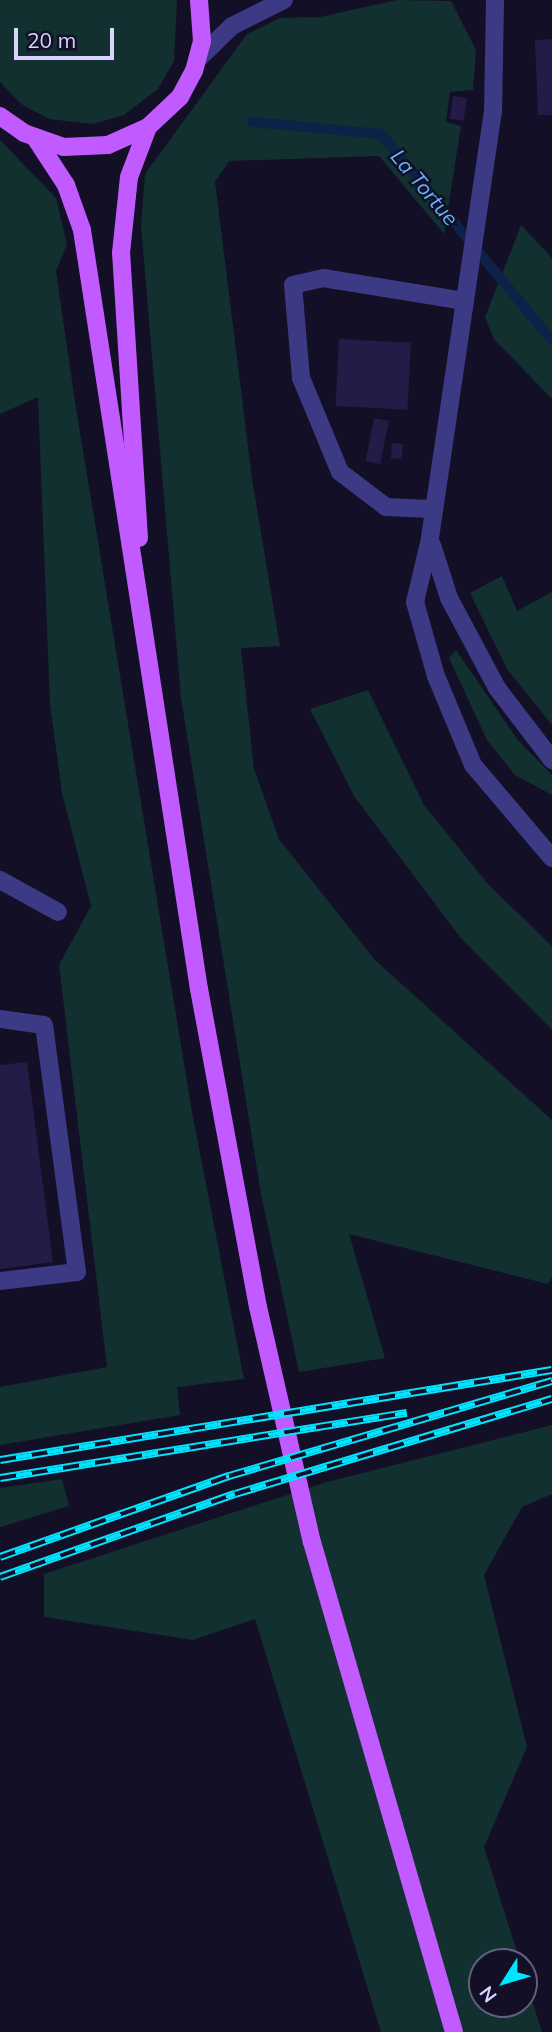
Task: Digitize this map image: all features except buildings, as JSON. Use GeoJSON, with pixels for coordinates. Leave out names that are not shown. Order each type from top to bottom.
{"type":"FeatureCollection","features":[{"type":"Feature","properties":{"kind":"main road"},"geometry":{"type":"LineString","coordinates":[[1,118],[36,139],[94,147],[148,127],[180,97],[199,58],[199,0]]}},
{"type":"Feature","properties":{"kind":"main road"},"geometry":{"type":"LineString","coordinates":[[142,604],[121,253],[129,177],[148,127]]}},
{"type":"Feature","properties":{"kind":"main road"},"geometry":{"type":"LineString","coordinates":[[36,139],[66,185],[82,230],[142,604],[199,989],[258,1307],[312,1542],[454,2032]]}},
{"type":"Feature","properties":{"kind":"street"},"geometry":{"type":"LineString","coordinates":[[199,58],[232,26],[284,0]]}},
{"type":"Feature","properties":{"kind":"street"},"geometry":{"type":"LineString","coordinates":[[495,0],[493,111],[431,509],[430,539],[415,602],[436,676],[474,765],[552,858]]}},
{"type":"Feature","properties":{"kind":"street"},"geometry":{"type":"LineString","coordinates":[[431,509],[386,507],[340,472],[301,378],[293,285],[323,278],[465,301]]}},
{"type":"Feature","properties":{"kind":"street"},"geometry":{"type":"LineString","coordinates":[[430,539],[438,572],[480,656],[520,724],[552,760]]}},
{"type":"Feature","properties":{"kind":"street"},"geometry":{"type":"LineString","coordinates":[[0,880],[58,912]]}},
{"type":"Feature","properties":{"kind":"street"},"geometry":{"type":"LineString","coordinates":[[0,1019],[44,1025],[77,1272],[0,1281]]}},
{"type":"Feature","properties":{"kind":"green space"},"geometry":{"type":"Polygon","coordinates":[[[0,0],[177,0],[174,61],[158,89],[124,115],[92,124],[49,119],[21,104],[0,82],[0,0]]]}},
{"type":"Feature","properties":{"kind":"green space"},"geometry":{"type":"Polygon","coordinates":[[[397,0],[451,1],[476,50],[473,90],[450,92],[446,122],[461,126],[444,234],[379,156],[229,161],[215,182],[252,479],[280,646],[241,648],[254,769],[279,839],[374,959],[552,1120],[552,1277],[548,1284],[349,1234],[385,1358],[299,1372],[261,1194],[181,698],[141,226],[145,174],[247,34],[280,18],[320,17],[397,0]]]}},
{"type":"Feature","properties":{"kind":"green space"},"geometry":{"type":"Polygon","coordinates":[[[0,140],[56,198],[67,245],[56,271],[75,402],[192,1112],[244,1379],[177,1387],[180,1415],[0,1445],[0,1387],[107,1367],[59,965],[91,906],[62,793],[50,704],[38,397],[0,414],[0,140]]]}},
{"type":"Feature","properties":{"kind":"green space"},"geometry":{"type":"Polygon","coordinates":[[[521,225],[552,258],[552,399],[494,339],[485,317],[521,225]]]}},
{"type":"Feature","properties":{"kind":"green space"},"geometry":{"type":"Polygon","coordinates":[[[502,576],[517,611],[552,592],[552,725],[507,669],[470,593],[502,576]]]}},
{"type":"Feature","properties":{"kind":"green space"},"geometry":{"type":"Polygon","coordinates":[[[456,650],[517,739],[552,775],[552,795],[515,775],[487,740],[449,658],[456,650]]]}},
{"type":"Feature","properties":{"kind":"green space"},"geometry":{"type":"Polygon","coordinates":[[[368,690],[424,805],[488,884],[552,946],[552,1030],[460,937],[354,796],[310,709],[368,690]]]}},
{"type":"Feature","properties":{"kind":"green space"},"geometry":{"type":"Polygon","coordinates":[[[552,1425],[552,1494],[522,1507],[484,1575],[527,1747],[484,1847],[516,1948],[468,1948],[468,2018],[538,2018],[542,2032],[381,2032],[255,1619],[193,1640],[44,1617],[44,1574],[327,1482],[552,1425]]]}},
{"type":"Feature","properties":{"kind":"green space"},"geometry":{"type":"Polygon","coordinates":[[[62,1479],[69,1506],[0,1527],[0,1488],[62,1479]]]}},
{"type":"Feature","properties":{"kind":"waterway","name":"La Tortue"},"geometry":{"type":"LineString","coordinates":[[252,122],[381,134],[552,341]]}},
{"type":"Feature","properties":{"kind":"railway"},"geometry":{"type":"LineString","coordinates":[[0,1460],[552,1370]]}},
{"type":"Feature","properties":{"kind":"railway"},"geometry":{"type":"LineString","coordinates":[[0,1557],[229,1476],[552,1381]]}},
{"type":"Feature","properties":{"kind":"railway"},"geometry":{"type":"LineString","coordinates":[[0,1577],[235,1494],[552,1399]]}},
{"type":"Feature","properties":{"kind":"railway"},"geometry":{"type":"LineString","coordinates":[[0,1478],[407,1413]]}}]}
